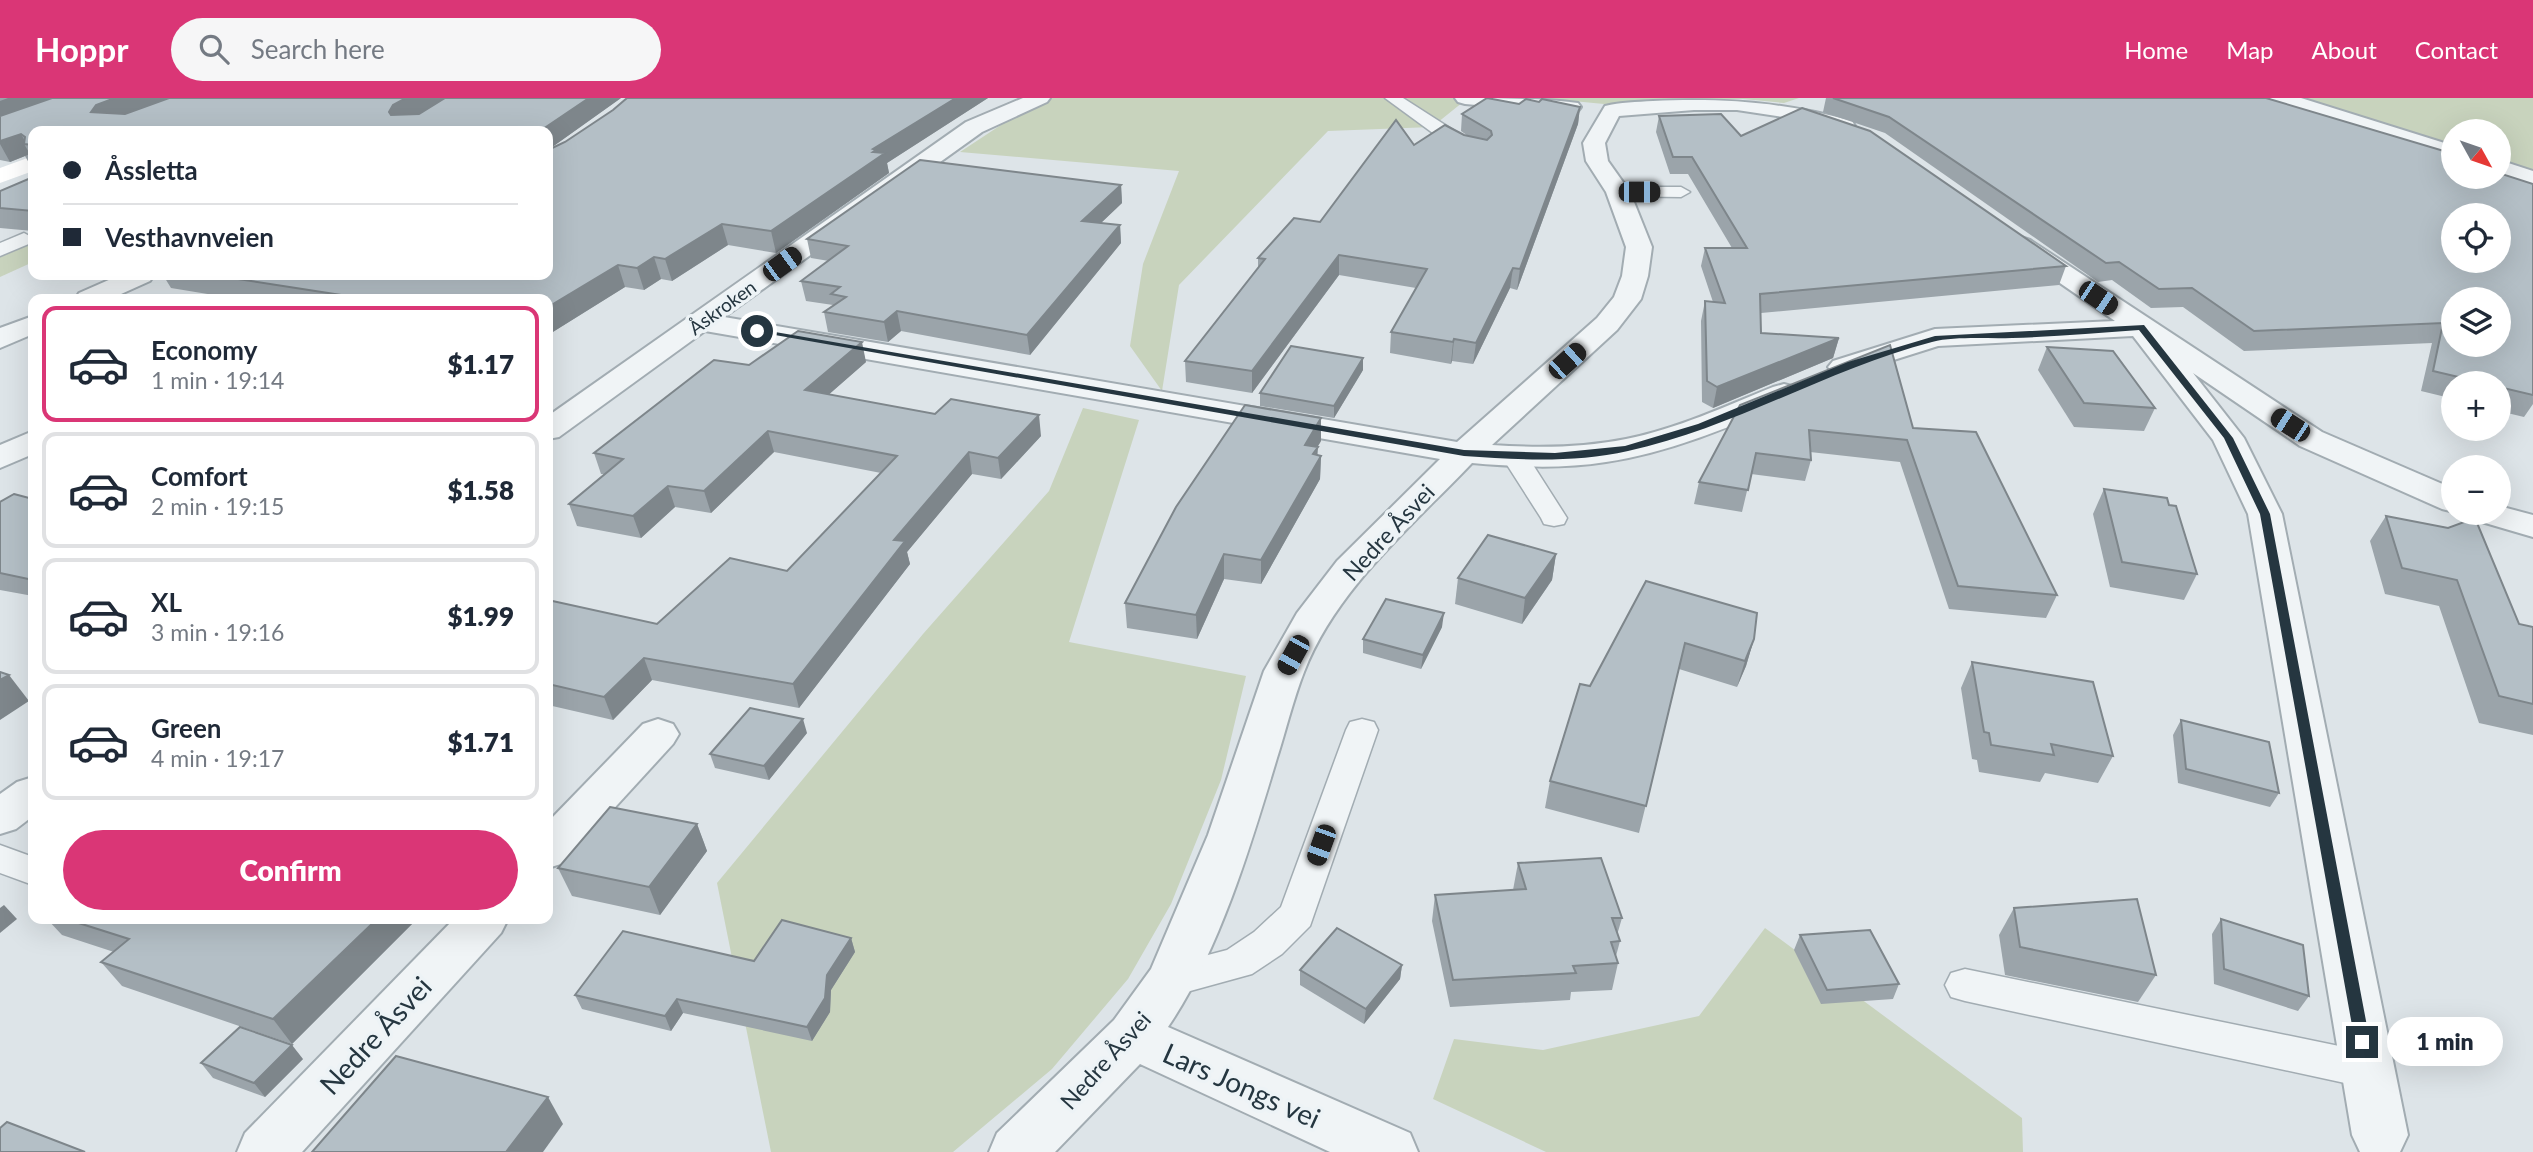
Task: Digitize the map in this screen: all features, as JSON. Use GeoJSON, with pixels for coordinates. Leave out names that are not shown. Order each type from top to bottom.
{"type":"FeatureCollection","features":[{"type":"Feature","properties":{"kind":"main road"},"geometry":{"type":"LineString","coordinates":[[0,176],[28,165]]}},
{"type":"Feature","properties":{"kind":"street","name":"Åskroken"},"geometry":{"type":"LineString","coordinates":[[553,426],[974,127],[1040,98]]}},
{"type":"Feature","properties":{"kind":"street"},"geometry":{"type":"LineString","coordinates":[[1465,98],[1612,110],[1720,103],[1768,107],[1808,115],[1875,140]]}},
{"type":"Feature","properties":{"kind":"street"},"geometry":{"type":"LineString","coordinates":[[2280,98],[2441,149]]}},
{"type":"Feature","properties":{"kind":"street","name":"Nedre Åsvei"},"geometry":{"type":"LineString","coordinates":[[1017,1152],[1133,1036],[1172,980],[1231,835],[1284,671],[1311,622],[1350,569],[1464,453],[1607,324],[1627,299],[1635,276],[1639,247],[1618,192],[1597,161],[1594,143],[1612,110]]}},
{"type":"Feature","properties":{"kind":"street"},"geometry":{"type":"LineString","coordinates":[[2511,171],[2533,178]]}},
{"type":"Feature","properties":{"kind":"street"},"geometry":{"type":"LineString","coordinates":[[1997,227],[2141,327],[2311,439],[2441,496]]}},
{"type":"Feature","properties":{"kind":"street"},"geometry":{"type":"LineString","coordinates":[[100,294],[130,280]]}},
{"type":"Feature","properties":{"kind":"street"},"geometry":{"type":"LineString","coordinates":[[702,322],[1464,453],[1514,457],[1626,449],[1701,426],[1852,364],[1935,338],[2050,334],[2141,327]]}},
{"type":"Feature","properties":{"kind":"street"},"geometry":{"type":"LineString","coordinates":[[0,339],[28,326]]}},
{"type":"Feature","properties":{"kind":"street"},"geometry":{"type":"LineString","coordinates":[[2141,327],[2228,438],[2265,514],[2380,1135]]}},
{"type":"Feature","properties":{"kind":"street"},"geometry":{"type":"LineString","coordinates":[[0,458],[28,444]]}},
{"type":"Feature","properties":{"kind":"street"},"geometry":{"type":"LineString","coordinates":[[2511,520],[2533,526]]}},
{"type":"Feature","properties":{"kind":"street"},"geometry":{"type":"LineString","coordinates":[[553,846],[658,734]]}},
{"type":"Feature","properties":{"kind":"street"},"geometry":{"type":"LineString","coordinates":[[0,817],[28,797]]}},
{"type":"Feature","properties":{"kind":"street","name":"Nedre Åsvei"},"geometry":{"type":"LineString","coordinates":[[265,1152],[479,924]]}},
{"type":"Feature","properties":{"kind":"street","name":"Lars Jongs vei"},"geometry":{"type":"LineString","coordinates":[[1133,1036],[1390,1152]]}},
{"type":"Feature","properties":{"kind":"lane"},"geometry":{"type":"LineString","coordinates":[[1393,98],[1447,135],[1479,151]]}},
{"type":"Feature","properties":{"kind":"lane"},"geometry":{"type":"LineString","coordinates":[[1618,192],[1681,192]]}},
{"type":"Feature","properties":{"kind":"lane"},"geometry":{"type":"LineString","coordinates":[[0,250],[24,239]]}},
{"type":"Feature","properties":{"kind":"lane"},"geometry":{"type":"LineString","coordinates":[[1514,457],[1554,518]]}},
{"type":"Feature","properties":{"kind":"lane"},"geometry":{"type":"LineString","coordinates":[[1172,980],[1238,963],[1268,943],[1297,915],[1362,730]]}},
{"type":"Feature","properties":{"kind":"lane"},"geometry":{"type":"LineString","coordinates":[[0,859],[28,869]]}},
{"type":"Feature","properties":{"kind":"lane"},"geometry":{"type":"LineString","coordinates":[[1965,985],[2368,1070]]}},
{"type":"Feature","properties":{"kind":"green space"},"geometry":{"type":"Polygon","coordinates":[[[1042,98],[1468,98],[1432,127],[1328,131],[1179,285],[1162,391],[1130,346],[1143,264],[1179,171],[960,152],[1042,98]]]}},
{"type":"Feature","properties":{"kind":"green space"},"geometry":{"type":"Polygon","coordinates":[[[1542,98],[1799,98],[1784,103],[1743,99],[1604,104],[1542,98]]]}},
{"type":"Feature","properties":{"kind":"green space"},"geometry":{"type":"Polygon","coordinates":[[[2277,98],[2533,98],[2533,179],[2511,173],[2511,119],[2441,119],[2441,153],[2277,98]]]}},
{"type":"Feature","properties":{"kind":"green space"},"geometry":{"type":"Polygon","coordinates":[[[28,242],[28,264],[0,277],[0,254],[28,242]]]}},
{"type":"Feature","properties":{"kind":"green space"},"geometry":{"type":"Polygon","coordinates":[[[1083,408],[1139,420],[1069,642],[1246,676],[1221,780],[1171,904],[1128,979],[1052,1069],[953,1152],[771,1152],[717,883],[923,634],[1049,491],[1083,408]]]}},
{"type":"Feature","properties":{"kind":"green space"},"geometry":{"type":"Polygon","coordinates":[[[1765,928],[2022,1118],[2023,1152],[1546,1152],[1433,1099],[1454,1039],[1543,1050],[1699,1016],[1765,928]]]}},
{"type":"Feature","properties":{"kind":"building"},"geometry":{"type":"Polygon","coordinates":[[[52,98],[115,98],[96,105],[91,112],[125,114],[169,98],[406,98],[393,105],[389,112],[391,115],[419,114],[445,98],[589,98],[547,126],[28,126],[28,144],[24,144],[25,137],[21,134],[0,141],[0,116],[52,98]]]}},
{"type":"Feature","properties":{"kind":"building"},"geometry":{"type":"Polygon","coordinates":[[[627,98],[956,98],[873,149],[876,150],[873,152],[885,153],[771,231],[722,224],[665,259],[654,257],[637,268],[618,265],[553,304],[553,294],[335,294],[244,280],[553,280],[553,148],[613,110],[627,98]]]}},
{"type":"Feature","properties":{"kind":"building"},"geometry":{"type":"Polygon","coordinates":[[[1487,98],[1519,104],[1526,99],[1539,102],[1542,99],[1580,107],[1520,269],[1513,268],[1476,343],[1391,332],[1427,269],[1339,255],[1252,371],[1185,361],[1265,259],[1258,258],[1294,218],[1320,222],[1396,120],[1414,145],[1445,125],[1464,135],[1487,140],[1492,135],[1491,131],[1462,114],[1487,98]]]}},
{"type":"Feature","properties":{"kind":"building"},"geometry":{"type":"Polygon","coordinates":[[[1833,98],[2266,98],[2441,150],[2441,189],[2511,189],[2511,177],[2533,184],[2533,395],[2511,390],[2511,371],[2433,371],[2441,333],[2441,357],[2511,357],[2511,287],[2441,287],[2441,323],[2254,331],[2192,288],[2159,289],[2119,262],[2106,263],[1889,117],[1833,98]]]}},
{"type":"Feature","properties":{"kind":"building"},"geometry":{"type":"Polygon","coordinates":[[[1802,108],[1870,131],[2066,266],[1760,294],[1761,333],[1839,338],[1717,387],[1707,381],[1705,301],[1725,303],[1705,248],[1747,248],[1692,157],[1673,157],[1659,116],[1721,114],[1741,136],[1802,108]]]}},
{"type":"Feature","properties":{"kind":"building"},"geometry":{"type":"Polygon","coordinates":[[[920,160],[1121,185],[1082,221],[1120,225],[1027,335],[897,311],[884,322],[824,312],[846,297],[831,294],[840,287],[801,281],[848,246],[807,239],[920,160]]]}},
{"type":"Feature","properties":{"kind":"building"},"geometry":{"type":"Polygon","coordinates":[[[28,179],[28,211],[0,208],[0,191],[28,179]]]}},
{"type":"Feature","properties":{"kind":"building"},"geometry":{"type":"Polygon","coordinates":[[[798,331],[862,342],[805,390],[935,414],[951,399],[1039,415],[998,458],[969,452],[894,540],[905,541],[793,684],[644,658],[604,697],[553,685],[553,601],[657,624],[730,558],[787,571],[897,456],[768,431],[704,491],[668,486],[633,516],[569,504],[623,459],[594,453],[714,360],[749,365],[798,331]]]}},
{"type":"Feature","properties":{"kind":"building"},"geometry":{"type":"Polygon","coordinates":[[[1890,345],[1913,428],[1976,432],[2057,595],[1958,586],[1907,440],[1809,430],[1811,460],[1756,453],[1748,490],[1699,482],[1740,405],[1890,345]]]}},
{"type":"Feature","properties":{"kind":"building"},"geometry":{"type":"Polygon","coordinates":[[[1291,346],[1363,358],[1334,406],[1260,393],[1291,346]]]}},
{"type":"Feature","properties":{"kind":"building"},"geometry":{"type":"Polygon","coordinates":[[[2047,347],[2113,351],[2155,408],[2084,403],[2047,347]]]}},
{"type":"Feature","properties":{"kind":"building"},"geometry":{"type":"Polygon","coordinates":[[[1245,405],[1321,418],[1305,445],[1318,447],[1313,454],[1321,456],[1261,560],[1224,554],[1196,615],[1125,603],[1176,507],[1245,405]]]}},
{"type":"Feature","properties":{"kind":"building"},"geometry":{"type":"Polygon","coordinates":[[[2104,489],[2167,498],[2169,505],[2176,506],[2197,574],[2122,562],[2104,489]]]}},
{"type":"Feature","properties":{"kind":"building"},"geometry":{"type":"Polygon","coordinates":[[[14,494],[28,498],[28,579],[0,573],[0,502],[14,494]]]}},
{"type":"Feature","properties":{"kind":"building"},"geometry":{"type":"Polygon","coordinates":[[[2386,516],[2448,528],[2456,525],[2478,525],[2519,624],[2533,627],[2533,704],[2499,696],[2457,580],[2402,568],[2386,516]]]}},
{"type":"Feature","properties":{"kind":"building"},"geometry":{"type":"Polygon","coordinates":[[[1488,535],[1556,554],[1525,598],[1458,578],[1488,535]]]}},
{"type":"Feature","properties":{"kind":"building"},"geometry":{"type":"Polygon","coordinates":[[[1646,581],[1757,613],[1754,639],[1745,661],[1685,643],[1646,806],[1550,781],[1580,684],[1590,686],[1646,581]]]}},
{"type":"Feature","properties":{"kind":"building"},"geometry":{"type":"Polygon","coordinates":[[[1386,599],[1444,613],[1423,655],[1363,639],[1386,599]]]}},
{"type":"Feature","properties":{"kind":"building"},"geometry":{"type":"Polygon","coordinates":[[[1972,662],[2093,682],[2113,756],[2051,744],[2054,755],[1991,745],[1989,733],[1984,732],[1972,662]]]}},
{"type":"Feature","properties":{"kind":"building"},"geometry":{"type":"Polygon","coordinates":[[[0,672],[9,675],[0,680],[0,672]]]}},
{"type":"Feature","properties":{"kind":"building"},"geometry":{"type":"Polygon","coordinates":[[[750,708],[803,719],[764,766],[710,754],[750,708]]]}},
{"type":"Feature","properties":{"kind":"building"},"geometry":{"type":"Polygon","coordinates":[[[2181,720],[2269,742],[2279,793],[2186,769],[2181,720]]]}},
{"type":"Feature","properties":{"kind":"building"},"geometry":{"type":"Polygon","coordinates":[[[610,807],[697,824],[649,887],[558,868],[610,807]]]}},
{"type":"Feature","properties":{"kind":"building"},"geometry":{"type":"Polygon","coordinates":[[[1601,858],[1622,918],[1612,918],[1620,941],[1611,942],[1618,963],[1573,966],[1576,973],[1453,980],[1435,895],[1526,889],[1518,863],[1601,858]]]}},
{"type":"Feature","properties":{"kind":"building"},"geometry":{"type":"Polygon","coordinates":[[[2137,899],[2156,975],[2020,947],[2014,908],[2137,899]]]}},
{"type":"Feature","properties":{"kind":"building"},"geometry":{"type":"Polygon","coordinates":[[[2221,919],[2303,945],[2309,996],[2224,969],[2221,919]]]}},
{"type":"Feature","properties":{"kind":"building"},"geometry":{"type":"Polygon","coordinates":[[[782,920],[851,938],[827,975],[825,998],[807,1027],[677,999],[665,1016],[575,995],[623,931],[754,961],[782,920]]]}},
{"type":"Feature","properties":{"kind":"building"},"geometry":{"type":"Polygon","coordinates":[[[82,924],[372,924],[273,1019],[101,962],[129,939],[82,924]]]}},
{"type":"Feature","properties":{"kind":"building"},"geometry":{"type":"Polygon","coordinates":[[[1337,928],[1402,965],[1366,1009],[1300,970],[1337,928]]]}},
{"type":"Feature","properties":{"kind":"building"},"geometry":{"type":"Polygon","coordinates":[[[1870,930],[1899,984],[1827,990],[1800,935],[1870,930]]]}},
{"type":"Feature","properties":{"kind":"building"},"geometry":{"type":"Polygon","coordinates":[[[240,1027],[292,1045],[254,1083],[201,1063],[240,1027]]]}},
{"type":"Feature","properties":{"kind":"building"},"geometry":{"type":"Polygon","coordinates":[[[396,1056],[548,1097],[506,1152],[312,1152],[396,1056]]]}},
{"type":"Feature","properties":{"kind":"building"},"geometry":{"type":"Polygon","coordinates":[[[7,1122],[85,1152],[0,1152],[0,1128],[7,1122]]]}},
{"type":"Feature","properties":{"kind":"route"},"geometry":{"type":"LineString","coordinates":[[757,331],[1464,453],[1514,457],[1626,449],[1701,426],[1852,364],[1935,338],[2050,334],[2141,327],[2228,438],[2265,514],[2362,1042]]}}]}
